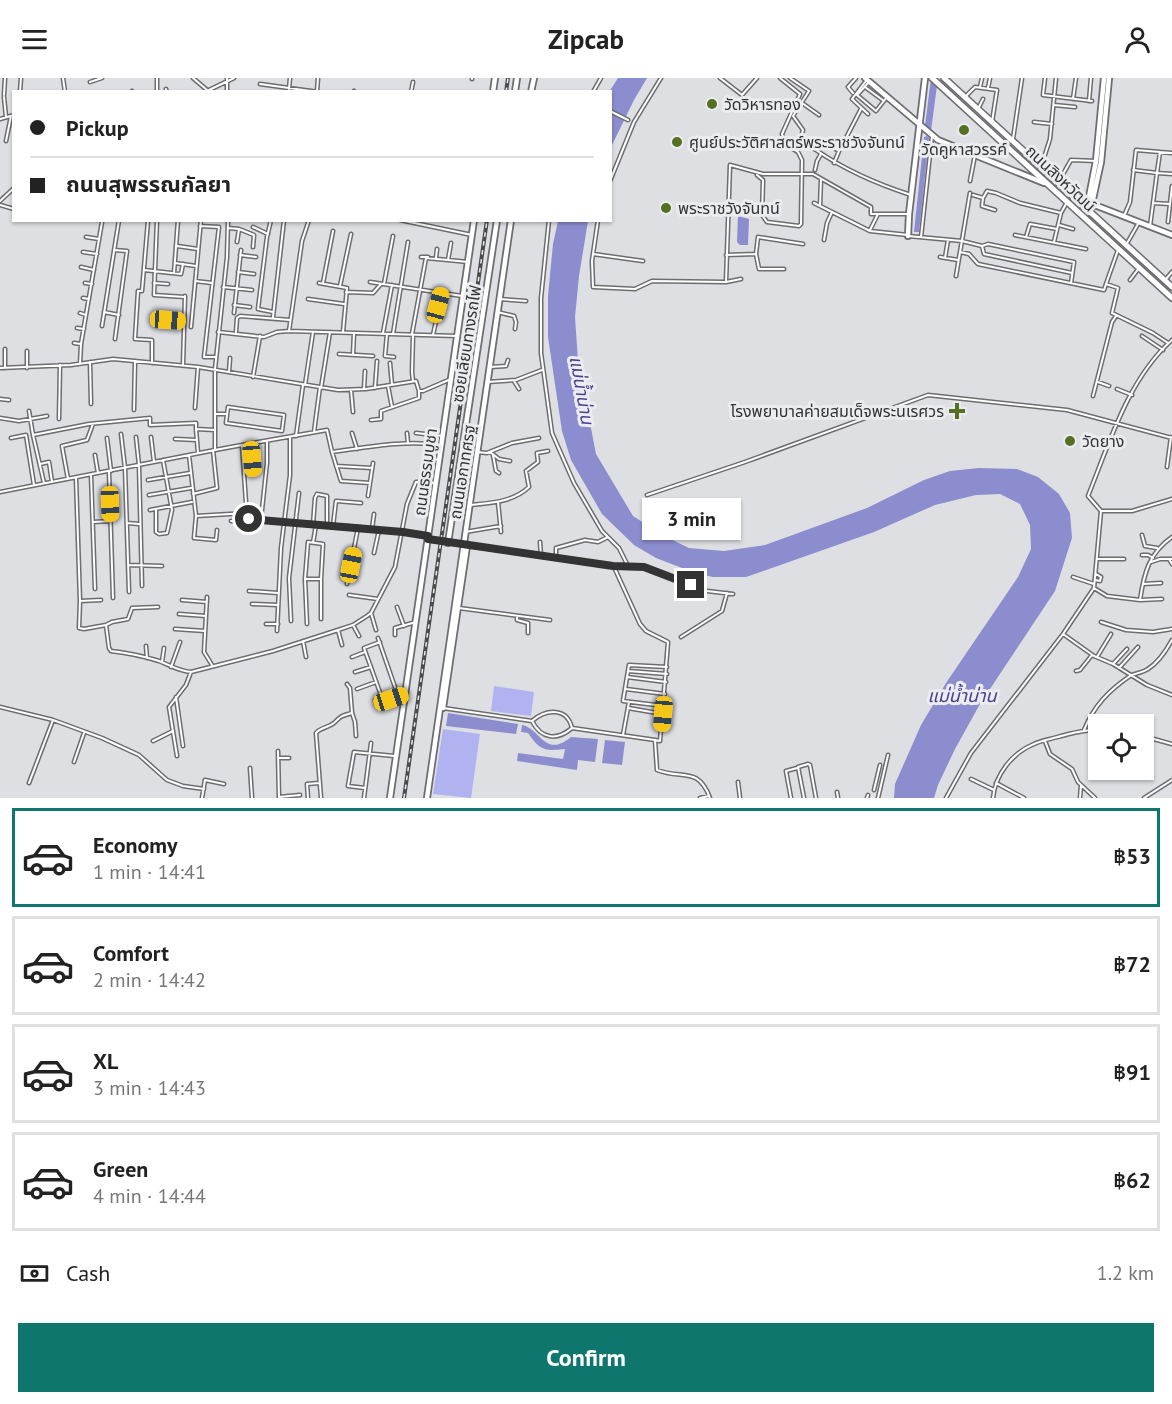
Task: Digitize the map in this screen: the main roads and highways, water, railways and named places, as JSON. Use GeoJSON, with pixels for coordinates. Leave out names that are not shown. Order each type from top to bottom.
{"type":"FeatureCollection","features":[{"type":"Feature","properties":{"kind":"main road","name":"ถนนสิงหวัฒน์"},"geometry":{"type":"LineString","coordinates":[[932,78],[1172,298]]}},
{"type":"Feature","properties":{"kind":"main road","name":"ถนนสิงหวัฒน์"},"geometry":{"type":"LineString","coordinates":[[944,78],[1172,287]]}},
{"type":"Feature","properties":{"kind":"water"},"geometry":{"type":"Polygon","coordinates":[[[618,78],[647,78],[612,145],[612,90],[618,78]]]}},
{"type":"Feature","properties":{"kind":"water"},"geometry":{"type":"Polygon","coordinates":[[[931,78],[938,78],[931,131],[925,126],[931,78]]]}},
{"type":"Feature","properties":{"kind":"water"},"geometry":{"type":"Polygon","coordinates":[[[924,137],[929,138],[919,232],[914,232],[924,137]]]}},
{"type":"Feature","properties":{"kind":"water"},"geometry":{"type":"Polygon","coordinates":[[[738,216],[749,219],[748,245],[740,245],[737,242],[738,216]]]}},
{"type":"Feature","properties":{"kind":"water","name":"แม่น้ำน่าน"},"geometry":{"type":"Polygon","coordinates":[[[558,222],[588,222],[575,317],[578,361],[596,454],[633,516],[664,536],[689,548],[724,551],[765,545],[867,508],[924,480],[950,471],[979,468],[1017,469],[1038,477],[1059,494],[1070,513],[1072,538],[1055,591],[980,704],[955,749],[934,798],[894,798],[895,784],[921,725],[946,683],[1018,577],[1031,549],[1030,525],[1020,504],[1000,494],[976,495],[935,505],[874,532],[746,577],[713,577],[695,573],[656,558],[634,545],[602,514],[571,460],[562,431],[548,337],[548,296],[553,244],[558,222]]]}},
{"type":"Feature","properties":{"kind":"water"},"geometry":{"type":"Polygon","coordinates":[[[448,713],[518,724],[516,734],[446,726],[448,713]]]}},
{"type":"Feature","properties":{"kind":"water"},"geometry":{"type":"Polygon","coordinates":[[[522,725],[534,731],[549,744],[562,743],[571,737],[598,739],[595,762],[578,760],[577,770],[517,761],[518,753],[563,759],[565,749],[548,750],[540,746],[528,733],[521,732],[522,725]]]}},
{"type":"Feature","properties":{"kind":"water"},"geometry":{"type":"Polygon","coordinates":[[[605,740],[625,742],[622,765],[602,763],[605,740]]]}},
{"type":"Feature","properties":{"kind":"railway"},"geometry":{"type":"LineString","coordinates":[[506,90],[508,78]]}},
{"type":"Feature","properties":{"kind":"railway"},"geometry":{"type":"LineString","coordinates":[[404,798],[487,222]]}},
{"type":"Feature","properties":{"kind":"place","name":"วัดวิหารทอง"},"geometry":{"type":"Point","coordinates":[712,104]}},
{"type":"Feature","properties":{"kind":"place","name":"วัดคูหาสวรรค์"},"geometry":{"type":"Point","coordinates":[964,130]}},
{"type":"Feature","properties":{"kind":"place","name":"ศูนย์ประวัติศาสตร์พระราชวังจันทน์"},"geometry":{"type":"Point","coordinates":[677,142]}},
{"type":"Feature","properties":{"kind":"place","name":"พระราชวังจันทน์"},"geometry":{"type":"Point","coordinates":[666,208]}},
{"type":"Feature","properties":{"kind":"place","name":"โรงพยาบาลค่ายสมเด็จพระนเรศวร"},"geometry":{"type":"Point","coordinates":[957,411]}},
{"type":"Feature","properties":{"kind":"place","name":"วัดยาง"},"geometry":{"type":"Point","coordinates":[1070,441]}}]}
